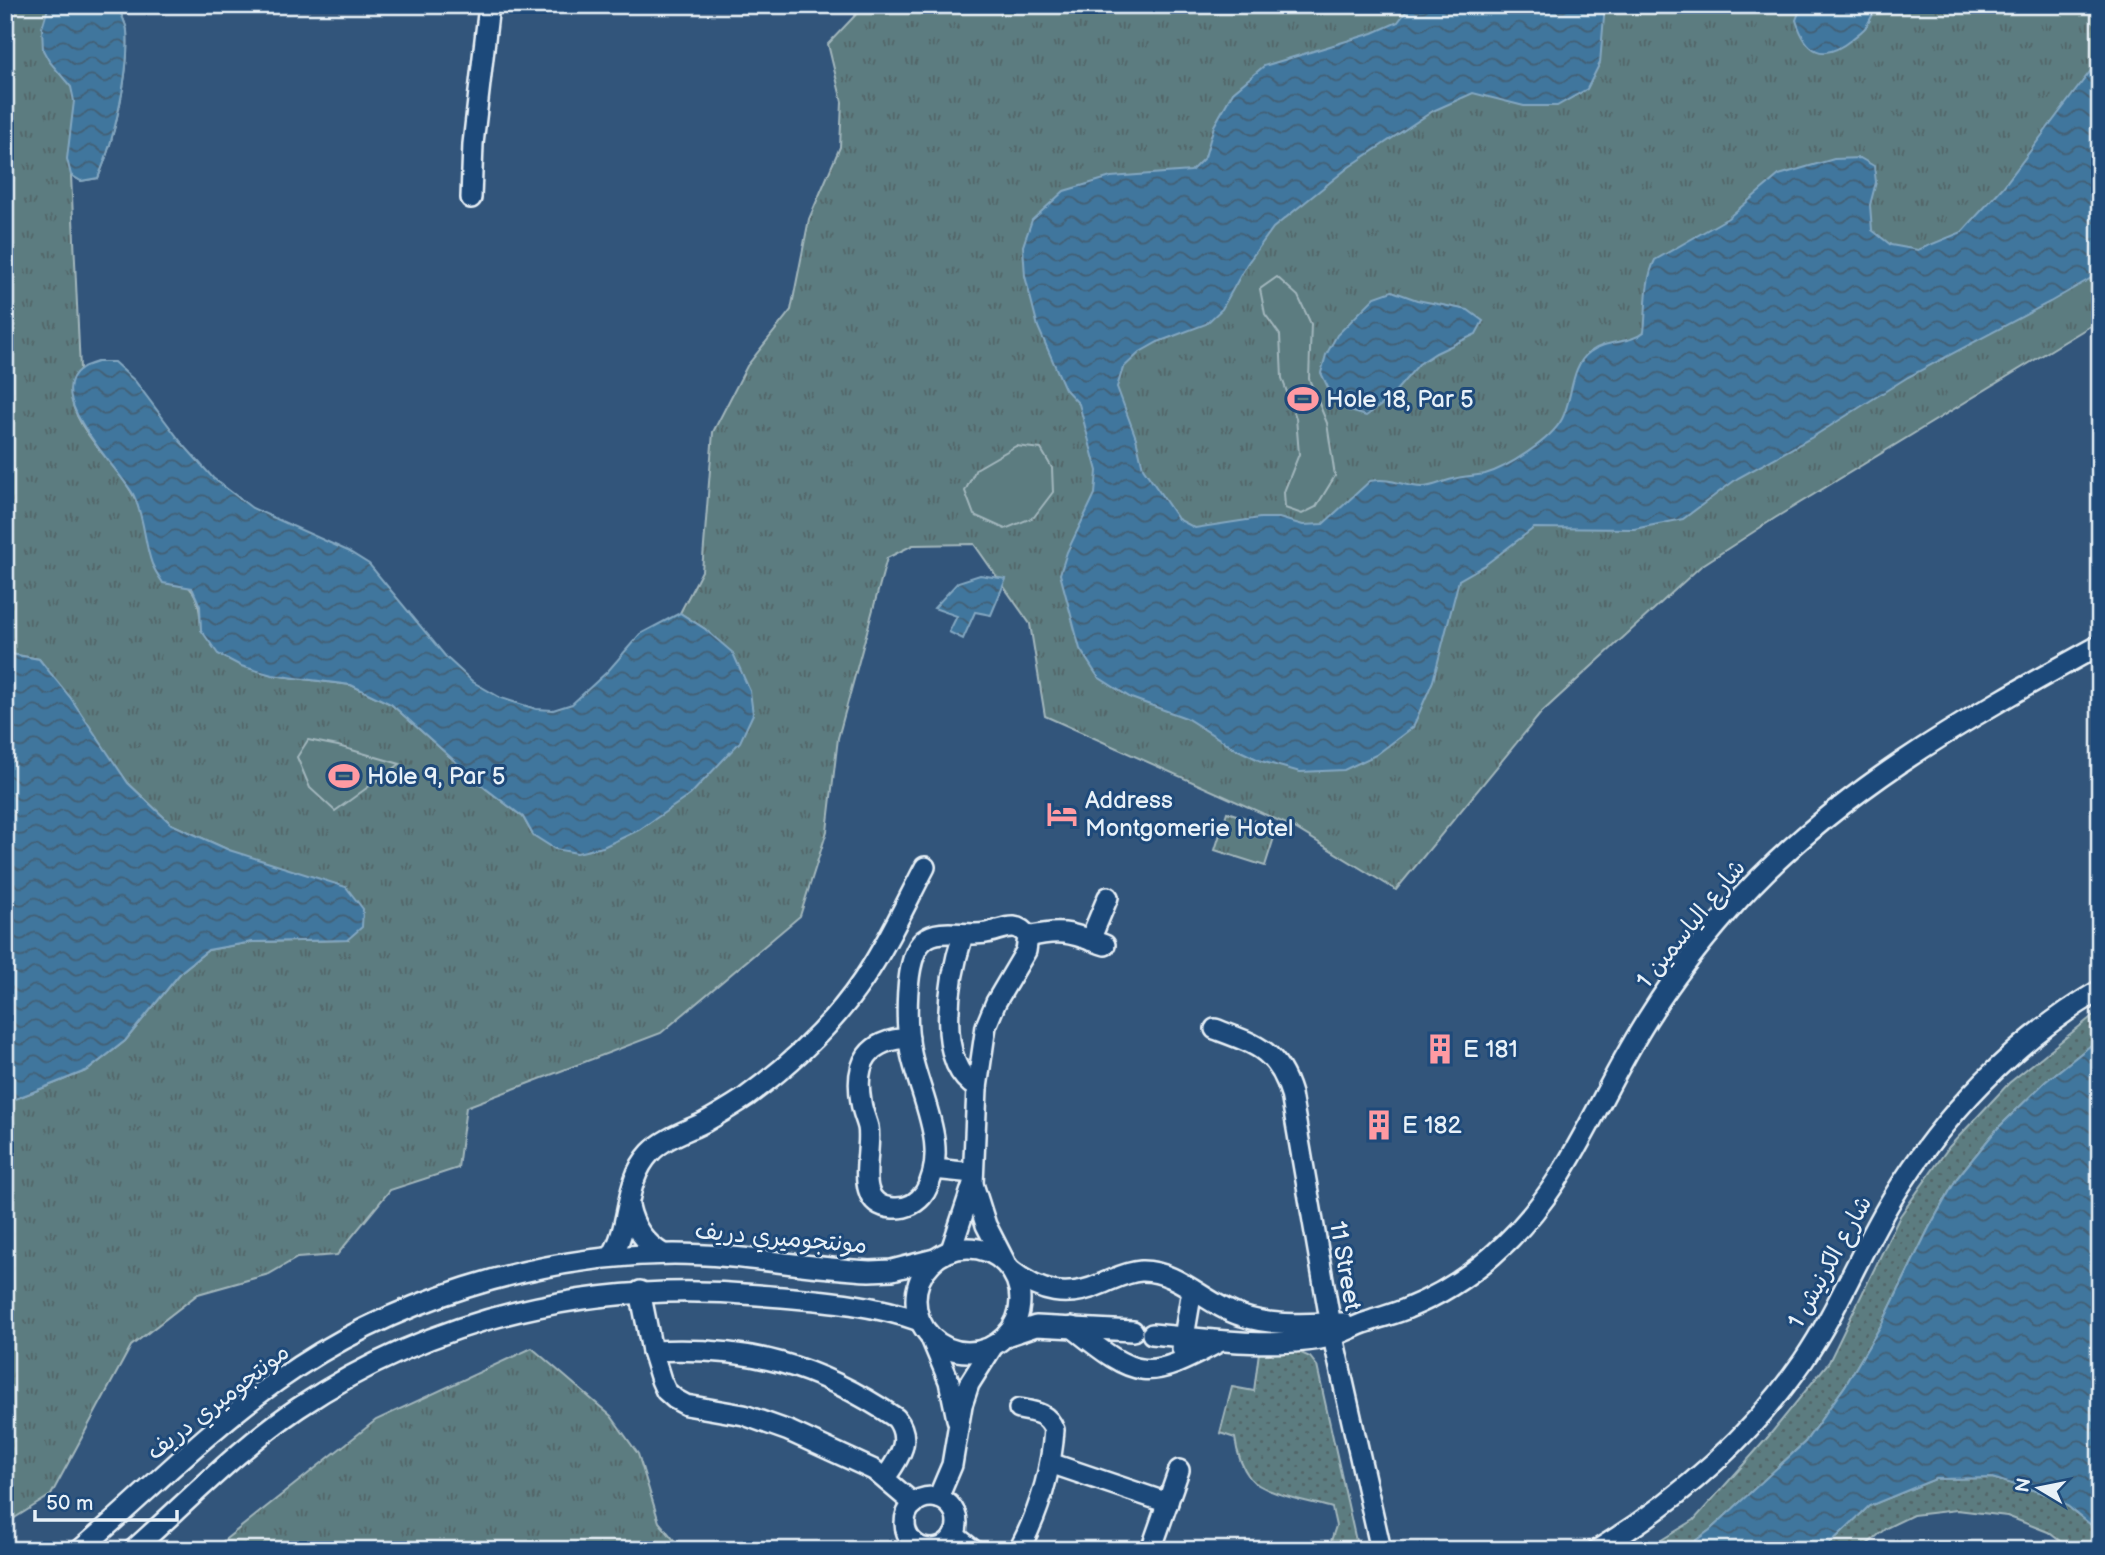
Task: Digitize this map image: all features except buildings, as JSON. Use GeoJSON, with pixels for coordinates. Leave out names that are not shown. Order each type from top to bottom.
{"type":"FeatureCollection","features":[{"type":"Feature","properties":{"kind":"street"},"geometry":{"type":"LineString","coordinates":[[471,198],[473,144],[489,5]]}},
{"type":"Feature","properties":{"kind":"street","name":"شارع الياسمين 1"},"geometry":{"type":"LineString","coordinates":[[1331,1330],[1361,1324],[1409,1308],[1454,1285],[1494,1256],[1529,1220],[1558,1180],[1650,1013],[1728,911],[1810,830],[1883,773],[1964,722],[2100,645]]}},
{"type":"Feature","properties":{"kind":"street"},"geometry":{"type":"LineString","coordinates":[[611,1257],[622,1238],[632,1185],[639,1166],[652,1151],[743,1099],[785,1067],[837,1014],[886,944],[925,867]]}},
{"type":"Feature","properties":{"kind":"street"},"geometry":{"type":"LineString","coordinates":[[1028,937],[1063,931],[1097,943],[1108,897]]}},
{"type":"Feature","properties":{"kind":"street"},"geometry":{"type":"LineString","coordinates":[[909,1038],[890,1038],[879,1043],[864,1060],[860,1084],[860,1098],[870,1143],[866,1184],[880,1204],[891,1208],[903,1208],[923,1195],[934,1169],[932,1128],[909,1038],[908,997],[917,948],[923,940],[941,933],[963,935],[1016,926],[1024,930],[1028,943],[985,1026],[977,1088],[973,1179],[986,1225],[1019,1287],[1020,1305],[1016,1321],[969,1384],[952,1465],[938,1498]]}},
{"type":"Feature","properties":{"kind":"street"},"geometry":{"type":"LineString","coordinates":[[999,930],[1022,957]]}},
{"type":"Feature","properties":{"kind":"street"},"geometry":{"type":"LineString","coordinates":[[963,935],[951,978],[949,1022],[961,1076],[977,1088]]}},
{"type":"Feature","properties":{"kind":"street","name":"شارع الكرنيش 1"},"geometry":{"type":"LineString","coordinates":[[1597,1550],[1674,1498],[1721,1457],[1764,1412],[1802,1362],[1836,1309],[1892,1200],[1924,1151],[1962,1105],[2000,1066],[2042,1030],[2100,990]]}},
{"type":"Feature","properties":{"kind":"street","name":"11 Street"},"geometry":{"type":"LineString","coordinates":[[1215,1029],[1262,1048],[1276,1060],[1286,1076],[1331,1330],[1381,1550]]}},
{"type":"Feature","properties":{"kind":"street"},"geometry":{"type":"LineString","coordinates":[[934,1169],[973,1179]]}},
{"type":"Feature","properties":{"kind":"street"},"geometry":{"type":"LineString","coordinates":[[943,1255],[973,1179]]}},
{"type":"Feature","properties":{"kind":"street"},"geometry":{"type":"LineString","coordinates":[[629,1205],[636,1229],[652,1247],[663,1254]]}},
{"type":"Feature","properties":{"kind":"street"},"geometry":{"type":"LineString","coordinates":[[958,1427],[948,1381],[916,1304],[917,1287],[924,1272],[943,1255],[965,1247],[993,1254],[1027,1283],[1045,1291],[1064,1294],[1084,1291],[1121,1275],[1141,1271],[1161,1273],[1180,1281],[1225,1310],[1261,1321],[1331,1330]]}},
{"type":"Feature","properties":{"kind":"street","name":"مونتجوميري دريف"},"geometry":{"type":"LineString","coordinates":[[80,1550],[216,1429],[277,1380],[344,1339],[413,1307],[486,1281],[611,1257],[663,1254],[719,1255],[870,1272],[892,1270],[943,1255]]}},
{"type":"Feature","properties":{"kind":"street"},"geometry":{"type":"LineString","coordinates":[[133,1550],[259,1438],[297,1408],[359,1371],[425,1340],[542,1304],[640,1291],[712,1290],[843,1302],[883,1309],[925,1329],[944,1347],[960,1352],[977,1352],[1036,1326],[1143,1332],[1221,1341],[1284,1342],[1331,1330]]}},
{"type":"Feature","properties":{"kind":"street"},"geometry":{"type":"LineString","coordinates":[[1180,1363],[1192,1290]]}},
{"type":"Feature","properties":{"kind":"street"},"geometry":{"type":"LineString","coordinates":[[640,1291],[660,1380],[666,1391],[675,1399],[686,1405],[721,1410],[767,1422],[862,1464],[885,1478],[914,1504]]}},
{"type":"Feature","properties":{"kind":"street"},"geometry":{"type":"LineString","coordinates":[[1072,1327],[1115,1361],[1147,1370],[1164,1369],[1180,1363],[1221,1341]]}},
{"type":"Feature","properties":{"kind":"street"},"geometry":{"type":"LineString","coordinates":[[652,1351],[705,1350],[748,1354],[790,1365],[841,1384],[896,1418],[902,1426],[904,1446],[885,1478]]}},
{"type":"Feature","properties":{"kind":"street"},"geometry":{"type":"LineString","coordinates":[[1019,1409],[1038,1413],[1051,1422],[1054,1430],[1043,1495],[1019,1550]]}},
{"type":"Feature","properties":{"kind":"street"},"geometry":{"type":"LineString","coordinates":[[1050,1463],[1168,1503]]}},
{"type":"Feature","properties":{"kind":"street"},"geometry":{"type":"LineString","coordinates":[[1152,1550],[1179,1470]]}},
{"type":"Feature","properties":{"kind":"street"},"geometry":{"type":"LineString","coordinates":[[938,1498],[953,1509],[957,1526],[948,1543],[931,1549],[914,1543],[908,1536],[906,1517],[914,1504],[923,1499],[938,1498]]}},
{"type":"Feature","properties":{"kind":"street"},"geometry":{"type":"LineString","coordinates":[[954,1535],[973,1550]]}},
{"type":"Feature","properties":{"kind":"green space"},"geometry":{"type":"Polygon","coordinates":[[[5,5],[117,5],[126,28],[123,85],[104,163],[98,178],[81,181],[71,175],[80,369],[71,388],[72,402],[85,430],[126,483],[137,503],[152,563],[190,588],[198,603],[201,630],[272,675],[351,685],[391,704],[485,788],[523,817],[533,835],[705,629],[680,613],[702,571],[713,432],[747,366],[791,310],[809,219],[840,147],[842,102],[828,44],[865,5],[2100,5],[2100,320],[1701,566],[1541,713],[1396,890],[1293,827],[1045,716],[1030,624],[974,544],[913,545],[887,558],[838,738],[827,831],[800,916],[661,1033],[466,1107],[458,1168],[390,1190],[337,1255],[297,1258],[269,1274],[198,1294],[131,1346],[51,1495],[5,1524],[5,1103],[88,1070],[125,1041],[182,971],[208,950],[252,942],[347,940],[229,850],[171,824],[128,783],[39,659],[5,653],[5,5]]]}},
{"type":"Feature","properties":{"kind":"green space","name":"Hole 18, Par 5"},"geometry":{"type":"Polygon","coordinates":[[[1277,277],[1298,296],[1311,324],[1309,379],[1327,423],[1335,476],[1316,507],[1302,514],[1285,508],[1284,492],[1299,454],[1296,418],[1282,378],[1280,335],[1265,314],[1260,289],[1277,277]]]}},
{"type":"Feature","properties":{"kind":"green space"},"geometry":{"type":"Polygon","coordinates":[[[1016,446],[1041,449],[1052,468],[1053,492],[1034,517],[1005,529],[974,515],[965,491],[976,469],[1016,446]]]}},
{"type":"Feature","properties":{"kind":"green space","name":"Hole 9, Par 5"},"geometry":{"type":"Polygon","coordinates":[[[308,740],[400,764],[335,811],[310,788],[297,757],[308,740]]]}},
{"type":"Feature","properties":{"kind":"green space"},"geometry":{"type":"Polygon","coordinates":[[[1227,812],[1277,828],[1265,866],[1215,850],[1227,812]]]}},
{"type":"Feature","properties":{"kind":"green space"},"geometry":{"type":"Polygon","coordinates":[[[2100,1010],[2100,1038],[2045,1082],[1997,1129],[1957,1178],[1883,1322],[1845,1386],[1805,1442],[1710,1530],[1683,1550],[1645,1550],[1694,1520],[1768,1437],[1829,1362],[1900,1216],[1949,1147],[2009,1083],[2100,1010]]]}},
{"type":"Feature","properties":{"kind":"green space"},"geometry":{"type":"Polygon","coordinates":[[[532,1348],[611,1416],[638,1454],[659,1522],[682,1550],[212,1550],[376,1420],[532,1348]]]}},
{"type":"Feature","properties":{"kind":"green space"},"geometry":{"type":"Polygon","coordinates":[[[1259,1352],[1299,1352],[1310,1357],[1317,1366],[1358,1550],[1328,1550],[1336,1526],[1332,1508],[1276,1493],[1256,1484],[1242,1464],[1235,1438],[1220,1433],[1232,1387],[1254,1391],[1259,1352]]]}},
{"type":"Feature","properties":{"kind":"green space"},"geometry":{"type":"Polygon","coordinates":[[[1992,1478],[2056,1497],[2100,1532],[2100,1550],[2072,1550],[2048,1532],[2007,1516],[1957,1510],[1913,1515],[1886,1528],[1861,1550],[1823,1550],[1869,1506],[1935,1479],[1992,1478]]]}},
{"type":"Feature","properties":{"kind":"water"},"geometry":{"type":"Polygon","coordinates":[[[49,5],[117,5],[126,28],[126,66],[120,106],[98,178],[81,181],[71,175],[67,159],[74,101],[71,87],[43,50],[42,28],[49,5]]]}},
{"type":"Feature","properties":{"kind":"water"},"geometry":{"type":"Polygon","coordinates":[[[1411,5],[1605,5],[1600,63],[1587,89],[1557,106],[1524,106],[1473,93],[1433,111],[1349,167],[1273,228],[1247,264],[1222,309],[1206,324],[1158,342],[1140,352],[1123,368],[1117,387],[1136,438],[1143,468],[1178,519],[1195,528],[1260,518],[1279,518],[1303,525],[1323,524],[1370,481],[1385,480],[1426,487],[1457,478],[1485,474],[1516,459],[1539,444],[1562,419],[1575,374],[1590,352],[1604,345],[1632,339],[1644,332],[1647,286],[1655,260],[1728,218],[1779,175],[1834,159],[1860,158],[1874,166],[1876,182],[1870,205],[1872,230],[1891,245],[1918,250],[1962,232],[2003,187],[2092,69],[2100,51],[2100,273],[1908,377],[1811,438],[1738,478],[1683,519],[1634,529],[1534,528],[1485,565],[1459,580],[1433,681],[1413,727],[1376,755],[1344,770],[1300,772],[1261,761],[1234,748],[1186,718],[1131,698],[1098,677],[1080,649],[1060,574],[1067,552],[1095,494],[1097,471],[1079,404],[1065,389],[1038,327],[1025,276],[1023,246],[1032,220],[1064,191],[1111,177],[1191,171],[1205,157],[1214,126],[1233,92],[1264,66],[1373,33],[1398,22],[1411,5]]]}},
{"type":"Feature","properties":{"kind":"water"},"geometry":{"type":"Polygon","coordinates":[[[1802,5],[1877,5],[1862,31],[1841,47],[1823,52],[1810,46],[1800,31],[1796,20],[1802,5]]]}},
{"type":"Feature","properties":{"kind":"water"},"geometry":{"type":"Polygon","coordinates":[[[1392,291],[1417,300],[1468,310],[1483,321],[1476,334],[1419,364],[1387,401],[1366,416],[1347,410],[1332,396],[1321,373],[1326,355],[1337,335],[1375,297],[1392,291]]]}},
{"type":"Feature","properties":{"kind":"water"},"geometry":{"type":"Polygon","coordinates":[[[97,362],[114,362],[135,381],[181,442],[213,478],[252,508],[348,551],[369,564],[446,657],[473,682],[501,698],[536,709],[553,710],[572,704],[608,671],[640,634],[680,613],[705,629],[733,653],[750,691],[753,714],[740,742],[690,795],[639,830],[603,847],[577,853],[555,849],[533,835],[523,817],[485,788],[391,704],[351,685],[272,675],[241,666],[218,654],[201,630],[200,606],[192,588],[163,583],[157,574],[149,556],[134,496],[77,414],[71,396],[72,380],[82,368],[97,362]]]}},
{"type":"Feature","properties":{"kind":"water"},"geometry":{"type":"Polygon","coordinates":[[[980,575],[1006,579],[991,615],[975,612],[963,639],[949,632],[957,616],[934,608],[958,582],[980,575]]]}},
{"type":"Feature","properties":{"kind":"water"},"geometry":{"type":"Polygon","coordinates":[[[5,653],[39,659],[70,697],[128,783],[171,824],[229,850],[346,887],[363,909],[362,927],[347,940],[252,942],[208,950],[182,971],[125,1041],[88,1070],[5,1103],[5,653]]]}},
{"type":"Feature","properties":{"kind":"water"},"geometry":{"type":"Polygon","coordinates":[[[2100,1038],[2100,1532],[2056,1497],[1992,1478],[1935,1479],[1869,1506],[1823,1550],[1683,1550],[1710,1530],[1805,1442],[1845,1386],[1883,1322],[1957,1178],[1997,1129],[2045,1082],[2100,1038]]]}},
{"type":"Feature","properties":{"kind":"place","name":"Hole 18, Par 5"},"geometry":{"type":"Point","coordinates":[1303,399]}},
{"type":"Feature","properties":{"kind":"place","name":"Hole 9, Par 5"},"geometry":{"type":"Point","coordinates":[344,776]}},
{"type":"Feature","properties":{"kind":"place","name":"Address Montgomerie Hotel"},"geometry":{"type":"Point","coordinates":[1062,814]}},
{"type":"Feature","properties":{"kind":"place","name":"E 181"},"geometry":{"type":"Point","coordinates":[1440,1049]}},
{"type":"Feature","properties":{"kind":"place","name":"E 182"},"geometry":{"type":"Point","coordinates":[1379,1125]}}]}
